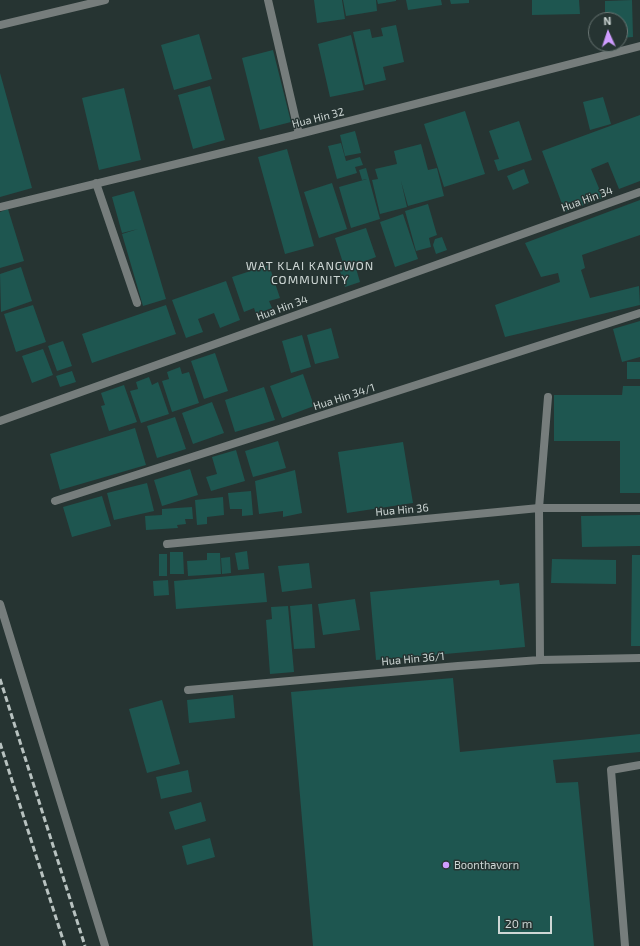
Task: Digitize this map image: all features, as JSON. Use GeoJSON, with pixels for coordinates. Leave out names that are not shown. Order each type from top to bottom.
{"type":"FeatureCollection","features":[{"type":"Feature","properties":{"kind":"street"},"geometry":{"type":"LineString","coordinates":[[0,25],[105,0]]}},
{"type":"Feature","properties":{"kind":"street"},"geometry":{"type":"LineString","coordinates":[[268,0],[299,134]]}},
{"type":"Feature","properties":{"kind":"street","name":"Hua Hin 32"},"geometry":{"type":"LineString","coordinates":[[0,207],[299,134],[640,46]]}},
{"type":"Feature","properties":{"kind":"street"},"geometry":{"type":"LineString","coordinates":[[96,183],[137,303]]}},
{"type":"Feature","properties":{"kind":"street","name":"Hua Hin 34"},"geometry":{"type":"LineString","coordinates":[[0,421],[640,192]]}},
{"type":"Feature","properties":{"kind":"street","name":"Hua Hin 34/1"},"geometry":{"type":"LineString","coordinates":[[55,501],[640,313]]}},
{"type":"Feature","properties":{"kind":"street"},"geometry":{"type":"LineString","coordinates":[[540,660],[539,508],[548,397]]}},
{"type":"Feature","properties":{"kind":"street","name":"Hua Hin 36"},"geometry":{"type":"LineString","coordinates":[[167,544],[539,508],[640,508]]}},
{"type":"Feature","properties":{"kind":"street"},"geometry":{"type":"LineString","coordinates":[[0,604],[104,946]]}},
{"type":"Feature","properties":{"kind":"street","name":"Hua Hin 36/1"},"geometry":{"type":"LineString","coordinates":[[188,690],[540,660],[640,658]]}},
{"type":"Feature","properties":{"kind":"street"},"geometry":{"type":"LineString","coordinates":[[624,946],[611,770],[640,765]]}},
{"type":"Feature","properties":{"kind":"building"},"geometry":{"type":"Polygon","coordinates":[[[314,0],[342,0],[345,19],[317,23],[314,0]]]}},
{"type":"Feature","properties":{"kind":"building"},"geometry":{"type":"Polygon","coordinates":[[[343,0],[376,0],[377,11],[346,16],[343,0]]]}},
{"type":"Feature","properties":{"kind":"building"},"geometry":{"type":"Polygon","coordinates":[[[377,0],[396,0],[396,1],[378,4],[377,0]]]}},
{"type":"Feature","properties":{"kind":"building"},"geometry":{"type":"Polygon","coordinates":[[[406,0],[441,0],[442,5],[408,10],[406,0]]]}},
{"type":"Feature","properties":{"kind":"building"},"geometry":{"type":"Polygon","coordinates":[[[450,0],[469,0],[469,3],[451,4],[450,0]]]}},
{"type":"Feature","properties":{"kind":"building"},"geometry":{"type":"Polygon","coordinates":[[[532,0],[579,0],[580,14],[532,15],[532,0]]]}},
{"type":"Feature","properties":{"kind":"building"},"geometry":{"type":"Polygon","coordinates":[[[632,0],[633,37],[628,37],[628,12],[605,12],[605,1],[632,0]]]}},
{"type":"Feature","properties":{"kind":"building"},"geometry":{"type":"Polygon","coordinates":[[[396,25],[404,62],[383,67],[386,80],[365,85],[353,32],[370,29],[372,38],[383,36],[381,28],[396,25]]]}},
{"type":"Feature","properties":{"kind":"building"},"geometry":{"type":"Polygon","coordinates":[[[199,34],[212,79],[174,90],[161,45],[199,34]]]}},
{"type":"Feature","properties":{"kind":"building"},"geometry":{"type":"Polygon","coordinates":[[[351,35],[364,90],[330,97],[318,44],[351,35]]]}},
{"type":"Feature","properties":{"kind":"building"},"geometry":{"type":"Polygon","coordinates":[[[273,50],[291,122],[260,130],[242,58],[273,50]]]}},
{"type":"Feature","properties":{"kind":"building"},"geometry":{"type":"Polygon","coordinates":[[[0,73],[32,188],[0,197],[0,73]]]}},
{"type":"Feature","properties":{"kind":"building"},"geometry":{"type":"Polygon","coordinates":[[[210,86],[225,140],[193,149],[178,95],[210,86]]]}},
{"type":"Feature","properties":{"kind":"building"},"geometry":{"type":"Polygon","coordinates":[[[124,88],[141,160],[99,170],[82,98],[124,88]]]}},
{"type":"Feature","properties":{"kind":"building"},"geometry":{"type":"Polygon","coordinates":[[[603,97],[611,124],[590,130],[583,102],[603,97]]]}},
{"type":"Feature","properties":{"kind":"building"},"geometry":{"type":"Polygon","coordinates":[[[465,111],[485,174],[444,187],[424,124],[465,111]]]}},
{"type":"Feature","properties":{"kind":"building"},"geometry":{"type":"Polygon","coordinates":[[[640,115],[640,181],[619,189],[608,162],[591,169],[603,198],[565,212],[542,151],[640,115]]]}},
{"type":"Feature","properties":{"kind":"building"},"geometry":{"type":"Polygon","coordinates":[[[519,121],[532,160],[498,171],[494,160],[499,159],[489,131],[519,121]]]}},
{"type":"Feature","properties":{"kind":"building"},"geometry":{"type":"Polygon","coordinates":[[[355,131],[361,153],[345,156],[340,135],[355,131]]]}},
{"type":"Feature","properties":{"kind":"building"},"geometry":{"type":"Polygon","coordinates":[[[341,143],[346,161],[360,157],[363,165],[355,167],[357,173],[337,179],[328,146],[341,143]]]}},
{"type":"Feature","properties":{"kind":"building"},"geometry":{"type":"Polygon","coordinates":[[[421,144],[428,170],[437,168],[444,196],[408,206],[401,181],[407,207],[380,214],[372,180],[378,179],[375,169],[397,164],[394,151],[421,144]]]}},
{"type":"Feature","properties":{"kind":"building"},"geometry":{"type":"Polygon","coordinates":[[[287,149],[314,246],[285,254],[258,157],[287,149]]]}},
{"type":"Feature","properties":{"kind":"building"},"geometry":{"type":"Polygon","coordinates":[[[366,168],[380,219],[351,228],[339,187],[367,179],[362,180],[359,170],[366,168]]]}},
{"type":"Feature","properties":{"kind":"building"},"geometry":{"type":"Polygon","coordinates":[[[524,169],[529,183],[513,190],[507,176],[524,169]]]}},
{"type":"Feature","properties":{"kind":"building"},"geometry":{"type":"Polygon","coordinates":[[[332,183],[347,229],[319,238],[304,192],[332,183]]]}},
{"type":"Feature","properties":{"kind":"building"},"geometry":{"type":"Polygon","coordinates":[[[134,191],[166,299],[143,306],[122,234],[138,229],[122,233],[112,197],[134,191]]]}},
{"type":"Feature","properties":{"kind":"building"},"geometry":{"type":"Polygon","coordinates":[[[640,200],[640,235],[582,255],[585,268],[581,270],[590,298],[639,286],[640,305],[505,337],[495,305],[560,282],[558,273],[541,277],[525,243],[640,200]]]}},
{"type":"Feature","properties":{"kind":"building"},"geometry":{"type":"Polygon","coordinates":[[[428,204],[437,235],[429,238],[431,247],[416,251],[405,211],[428,204]]]}},
{"type":"Feature","properties":{"kind":"building"},"geometry":{"type":"Polygon","coordinates":[[[8,209],[24,261],[0,268],[0,212],[8,209]]]}},
{"type":"Feature","properties":{"kind":"building"},"geometry":{"type":"Polygon","coordinates":[[[403,214],[418,259],[395,267],[380,222],[403,214]]]}},
{"type":"Feature","properties":{"kind":"building"},"geometry":{"type":"Polygon","coordinates":[[[366,228],[376,257],[355,265],[360,282],[345,287],[338,265],[343,263],[335,238],[366,228]]]}},
{"type":"Feature","properties":{"kind":"building"},"geometry":{"type":"Polygon","coordinates":[[[442,237],[447,250],[436,254],[433,245],[435,239],[442,237]]]}},
{"type":"Feature","properties":{"kind":"building"},"geometry":{"type":"Polygon","coordinates":[[[269,265],[280,298],[269,301],[272,308],[256,314],[254,308],[244,312],[232,277],[269,265]]]}},
{"type":"Feature","properties":{"kind":"building"},"geometry":{"type":"Polygon","coordinates":[[[21,267],[32,301],[1,312],[0,274],[21,267]]]}},
{"type":"Feature","properties":{"kind":"building"},"geometry":{"type":"Polygon","coordinates":[[[226,281],[240,320],[220,328],[214,313],[198,319],[203,332],[186,338],[172,300],[226,281]]]}},
{"type":"Feature","properties":{"kind":"building"},"geometry":{"type":"Polygon","coordinates":[[[33,305],[46,342],[16,352],[4,314],[33,305]]]}},
{"type":"Feature","properties":{"kind":"building"},"geometry":{"type":"Polygon","coordinates":[[[166,305],[176,334],[92,363],[82,334],[166,305]]]}},
{"type":"Feature","properties":{"kind":"building"},"geometry":{"type":"Polygon","coordinates":[[[640,321],[640,357],[622,362],[613,329],[640,321]]]}},
{"type":"Feature","properties":{"kind":"building"},"geometry":{"type":"Polygon","coordinates":[[[331,328],[339,358],[315,364],[307,335],[331,328]]]}},
{"type":"Feature","properties":{"kind":"building"},"geometry":{"type":"Polygon","coordinates":[[[302,335],[311,367],[291,373],[282,341],[302,335]]]}},
{"type":"Feature","properties":{"kind":"building"},"geometry":{"type":"Polygon","coordinates":[[[63,341],[72,366],[57,371],[48,346],[63,341]]]}},
{"type":"Feature","properties":{"kind":"building"},"geometry":{"type":"Polygon","coordinates":[[[43,349],[53,375],[32,383],[22,356],[43,349]]]}},
{"type":"Feature","properties":{"kind":"building"},"geometry":{"type":"Polygon","coordinates":[[[215,353],[228,391],[204,399],[191,361],[215,353]]]}},
{"type":"Feature","properties":{"kind":"building"},"geometry":{"type":"Polygon","coordinates":[[[627,362],[640,362],[640,379],[627,379],[627,362]]]}},
{"type":"Feature","properties":{"kind":"building"},"geometry":{"type":"Polygon","coordinates":[[[180,367],[182,374],[189,372],[199,403],[172,412],[162,381],[169,379],[167,372],[180,367]]]}},
{"type":"Feature","properties":{"kind":"building"},"geometry":{"type":"Polygon","coordinates":[[[72,371],[76,382],[60,387],[56,376],[72,371]]]}},
{"type":"Feature","properties":{"kind":"building"},"geometry":{"type":"Polygon","coordinates":[[[303,374],[314,406],[282,418],[270,386],[303,374]]]}},
{"type":"Feature","properties":{"kind":"building"},"geometry":{"type":"Polygon","coordinates":[[[149,377],[152,385],[158,382],[169,414],[141,423],[130,391],[138,389],[136,382],[149,377]]]}},
{"type":"Feature","properties":{"kind":"building"},"geometry":{"type":"Polygon","coordinates":[[[124,385],[137,422],[109,431],[101,406],[105,405],[101,393],[124,385]]]}},
{"type":"Feature","properties":{"kind":"building"},"geometry":{"type":"Polygon","coordinates":[[[623,386],[640,386],[640,493],[620,493],[620,441],[554,441],[554,395],[622,395],[623,386]]]}},
{"type":"Feature","properties":{"kind":"building"},"geometry":{"type":"Polygon","coordinates":[[[264,387],[275,420],[235,432],[225,400],[264,387]]]}},
{"type":"Feature","properties":{"kind":"building"},"geometry":{"type":"Polygon","coordinates":[[[212,402],[224,433],[193,444],[182,413],[212,402]]]}},
{"type":"Feature","properties":{"kind":"building"},"geometry":{"type":"Polygon","coordinates":[[[175,417],[186,449],[157,458],[147,426],[175,417]]]}},
{"type":"Feature","properties":{"kind":"building"},"geometry":{"type":"Polygon","coordinates":[[[135,428],[146,465],[60,490],[50,454],[135,428]]]}},
{"type":"Feature","properties":{"kind":"building"},"geometry":{"type":"Polygon","coordinates":[[[278,441],[286,468],[253,477],[245,451],[278,441]]]}},
{"type":"Feature","properties":{"kind":"building"},"geometry":{"type":"Polygon","coordinates":[[[403,442],[413,503],[347,513],[338,452],[403,442]]]}},
{"type":"Feature","properties":{"kind":"building"},"geometry":{"type":"Polygon","coordinates":[[[236,450],[245,481],[211,491],[206,477],[217,474],[212,457],[236,450]]]}},
{"type":"Feature","properties":{"kind":"building"},"geometry":{"type":"Polygon","coordinates":[[[190,469],[198,495],[162,506],[154,480],[190,469]]]}},
{"type":"Feature","properties":{"kind":"building"},"geometry":{"type":"Polygon","coordinates":[[[295,470],[302,513],[283,517],[283,511],[259,514],[255,481],[295,470]]]}},
{"type":"Feature","properties":{"kind":"building"},"geometry":{"type":"Polygon","coordinates":[[[147,483],[154,511],[114,520],[107,493],[147,483]]]}},
{"type":"Feature","properties":{"kind":"building"},"geometry":{"type":"Polygon","coordinates":[[[251,491],[253,515],[242,516],[242,509],[230,509],[228,493],[251,491]]]}},
{"type":"Feature","properties":{"kind":"building"},"geometry":{"type":"Polygon","coordinates":[[[102,496],[111,526],[72,537],[63,507],[102,496]]]}},
{"type":"Feature","properties":{"kind":"building"},"geometry":{"type":"Polygon","coordinates":[[[223,497],[224,515],[207,517],[207,524],[197,525],[195,500],[223,497]]]}},
{"type":"Feature","properties":{"kind":"building"},"geometry":{"type":"Polygon","coordinates":[[[192,507],[193,519],[185,519],[186,524],[177,525],[178,528],[146,530],[145,516],[162,515],[162,509],[192,507]]]}},
{"type":"Feature","properties":{"kind":"building"},"geometry":{"type":"Polygon","coordinates":[[[640,515],[640,546],[582,547],[581,516],[640,515]]]}},
{"type":"Feature","properties":{"kind":"building"},"geometry":{"type":"Polygon","coordinates":[[[247,551],[249,569],[238,570],[235,553],[247,551]]]}},
{"type":"Feature","properties":{"kind":"building"},"geometry":{"type":"Polygon","coordinates":[[[170,552],[183,552],[184,574],[170,574],[170,552]]]}},
{"type":"Feature","properties":{"kind":"building"},"geometry":{"type":"Polygon","coordinates":[[[207,553],[220,553],[221,574],[188,576],[187,561],[207,560],[207,553]]]}},
{"type":"Feature","properties":{"kind":"building"},"geometry":{"type":"Polygon","coordinates":[[[159,554],[167,554],[167,576],[159,576],[159,554]]]}},
{"type":"Feature","properties":{"kind":"building"},"geometry":{"type":"Polygon","coordinates":[[[632,555],[640,555],[640,646],[631,646],[632,555]]]}},
{"type":"Feature","properties":{"kind":"building"},"geometry":{"type":"Polygon","coordinates":[[[230,557],[231,573],[222,574],[221,558],[230,557]]]}},
{"type":"Feature","properties":{"kind":"building"},"geometry":{"type":"Polygon","coordinates":[[[552,559],[616,560],[616,584],[551,583],[552,559]]]}},
{"type":"Feature","properties":{"kind":"building"},"geometry":{"type":"Polygon","coordinates":[[[309,563],[312,588],[282,592],[278,566],[309,563]]]}},
{"type":"Feature","properties":{"kind":"building"},"geometry":{"type":"Polygon","coordinates":[[[264,573],[267,602],[176,609],[174,581],[264,573]]]}},
{"type":"Feature","properties":{"kind":"building"},"geometry":{"type":"Polygon","coordinates":[[[168,580],[169,595],[154,596],[153,581],[168,580]]]}},
{"type":"Feature","properties":{"kind":"building"},"geometry":{"type":"Polygon","coordinates":[[[499,580],[500,585],[519,583],[525,647],[376,660],[370,592],[499,580]]]}},
{"type":"Feature","properties":{"kind":"building"},"geometry":{"type":"Polygon","coordinates":[[[355,599],[360,630],[323,635],[318,604],[355,599]]]}},
{"type":"Feature","properties":{"kind":"building"},"geometry":{"type":"Polygon","coordinates":[[[312,604],[315,648],[294,649],[290,606],[312,604]]]}},
{"type":"Feature","properties":{"kind":"building"},"geometry":{"type":"Polygon","coordinates":[[[288,606],[294,672],[270,674],[266,620],[272,619],[271,607],[288,606]]]}},
{"type":"Feature","properties":{"kind":"building","name":"Boonthavorn"},"geometry":{"type":"Polygon","coordinates":[[[453,678],[460,752],[640,734],[640,752],[553,760],[556,783],[578,782],[594,946],[313,946],[291,692],[453,678]]]}},
{"type":"Feature","properties":{"kind":"building"},"geometry":{"type":"Polygon","coordinates":[[[233,695],[235,718],[189,723],[187,700],[233,695]]]}},
{"type":"Feature","properties":{"kind":"building"},"geometry":{"type":"Polygon","coordinates":[[[162,700],[180,764],[147,773],[129,709],[162,700]]]}},
{"type":"Feature","properties":{"kind":"building"},"geometry":{"type":"Polygon","coordinates":[[[188,770],[192,792],[161,799],[156,777],[188,770]]]}},
{"type":"Feature","properties":{"kind":"building"},"geometry":{"type":"Polygon","coordinates":[[[201,802],[206,821],[175,830],[169,812],[201,802]]]}},
{"type":"Feature","properties":{"kind":"building"},"geometry":{"type":"Polygon","coordinates":[[[210,838],[215,857],[187,865],[182,846],[210,838]]]}},
{"type":"Feature","properties":{"kind":"railway"},"geometry":{"type":"LineString","coordinates":[[0,679],[85,946]]}},
{"type":"Feature","properties":{"kind":"railway"},"geometry":{"type":"LineString","coordinates":[[0,743],[65,946]]}},
{"type":"Feature","properties":{"kind":"place","name":"Boonthavorn"},"geometry":{"type":"Point","coordinates":[446,865]}},
{"type":"Feature","properties":{"kind":"district","name":"WAT KLAI KANGWON COMMUNITY"},"geometry":{"type":"Point","coordinates":[310,273]}}]}
